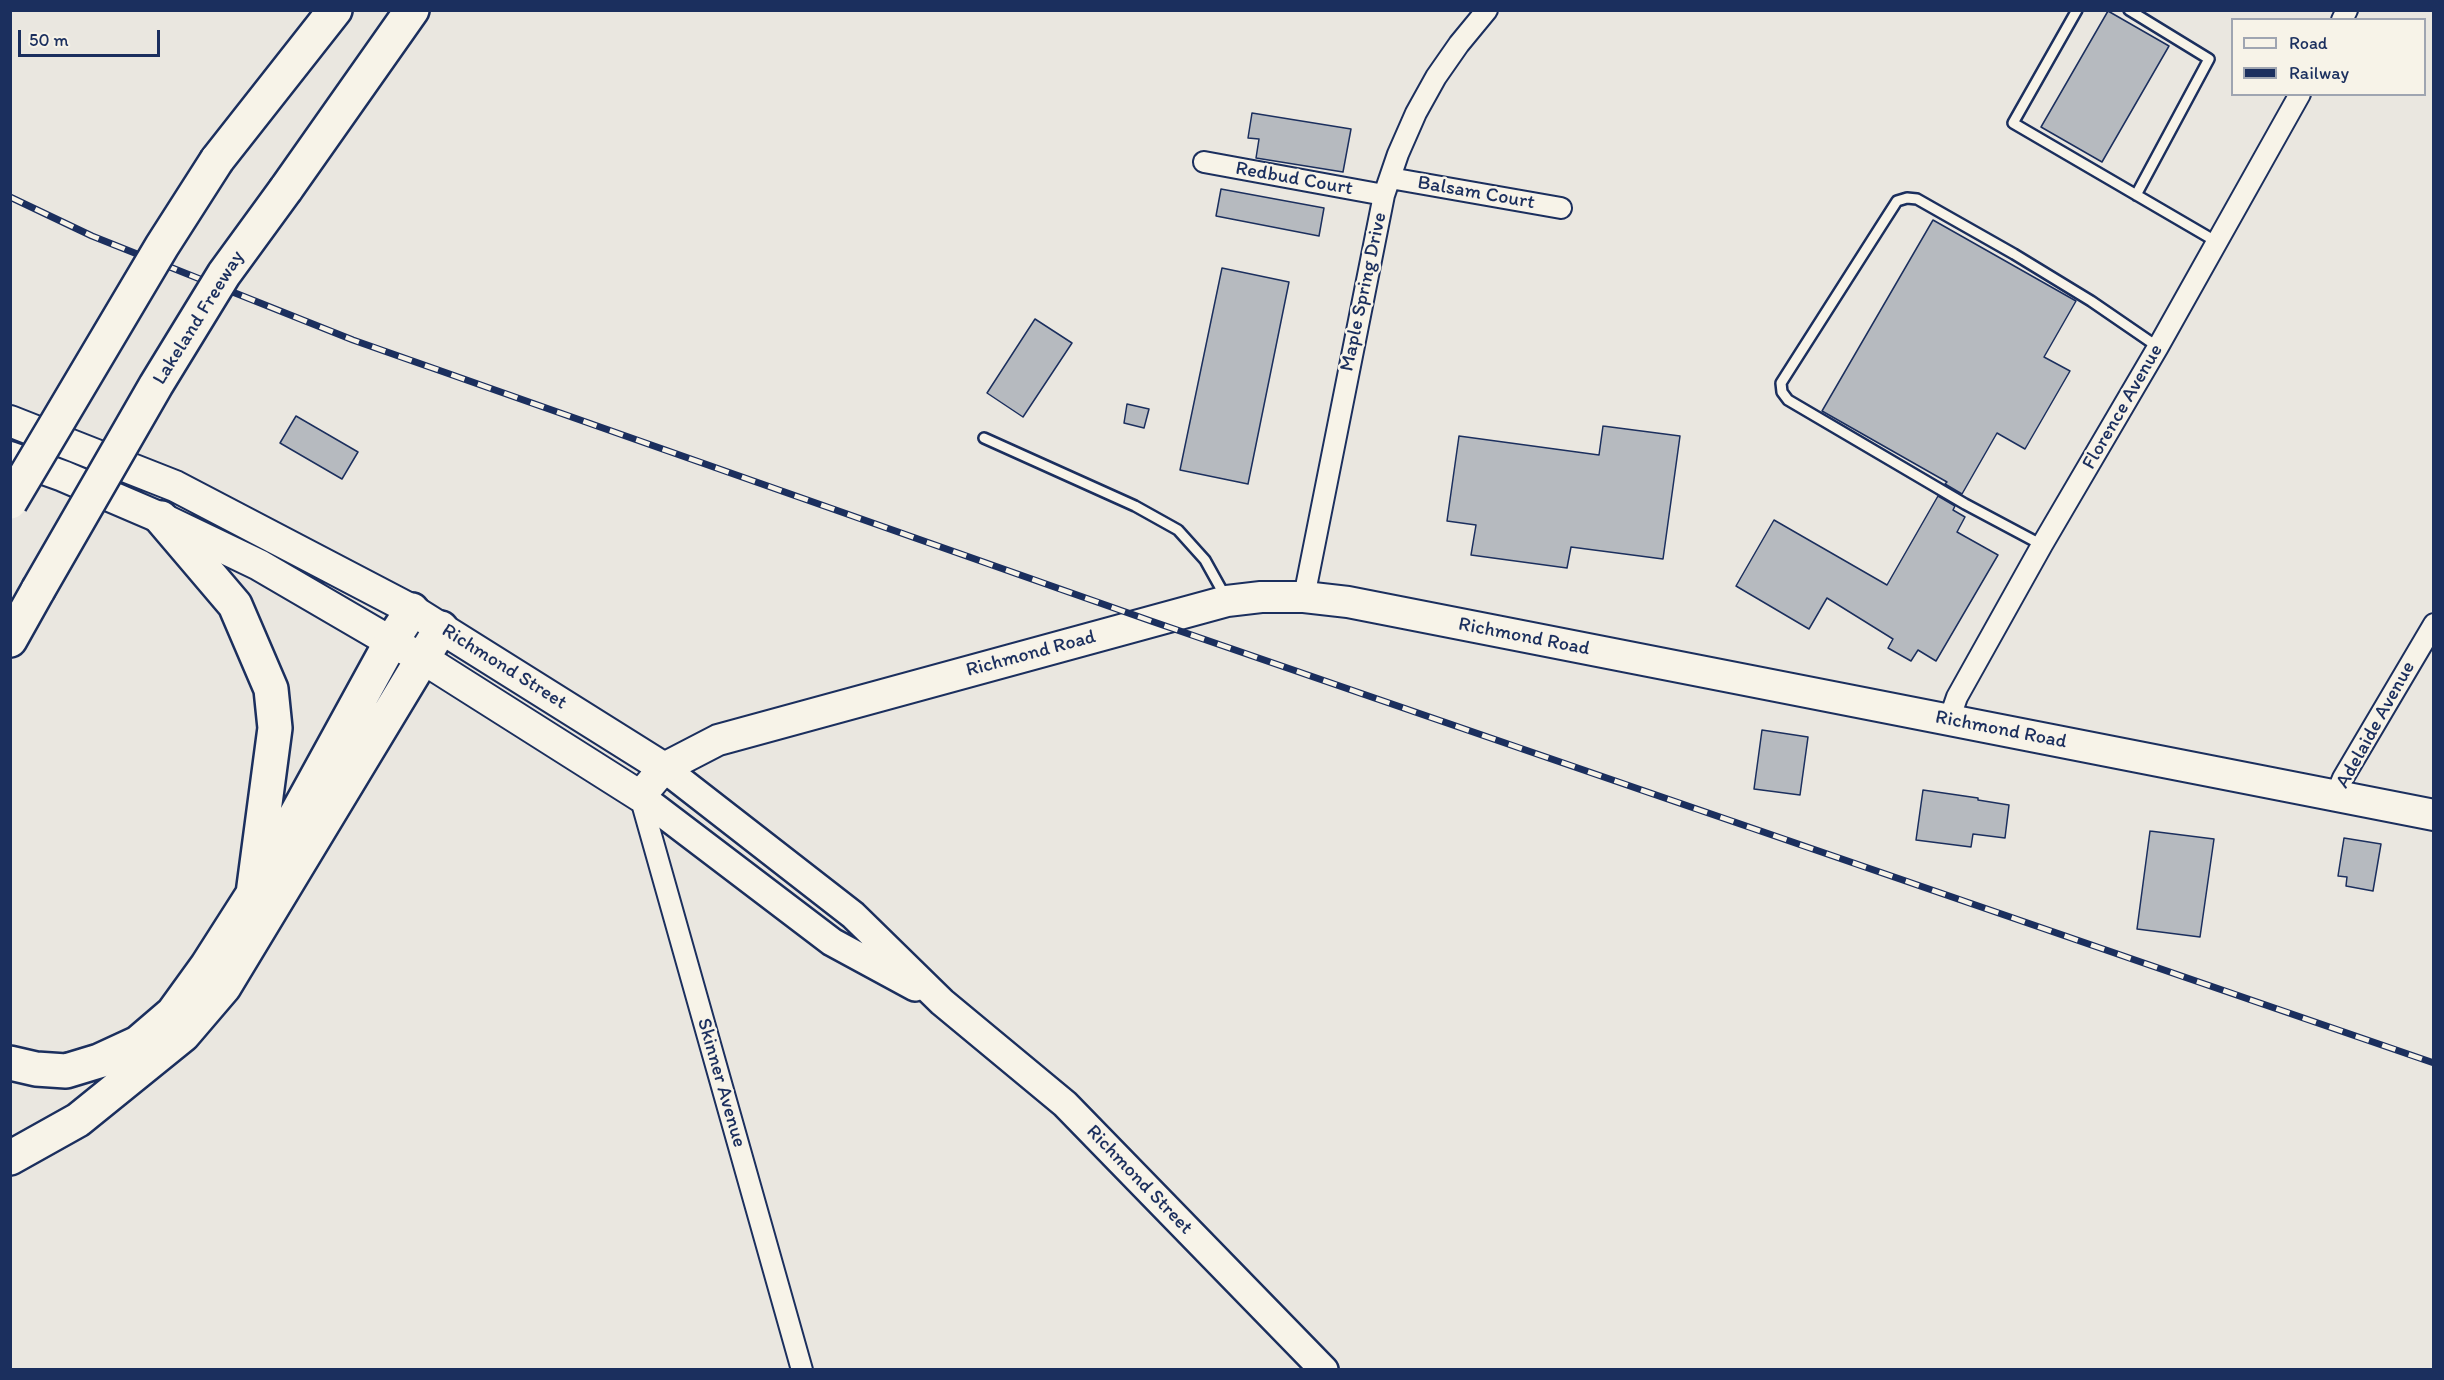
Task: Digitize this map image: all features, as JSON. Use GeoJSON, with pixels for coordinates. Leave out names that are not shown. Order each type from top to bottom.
{"type":"FeatureCollection","features":[{"type":"Feature","properties":{"kind":"highway"},"geometry":{"type":"LineString","coordinates":[[10,502],[162,246],[217,160],[335,10]]}},
{"type":"Feature","properties":{"kind":"highway","name":"Lakeland Freeway"},"geometry":{"type":"LineString","coordinates":[[10,640],[156,385],[224,274],[412,10]]}},
{"type":"Feature","properties":{"kind":"highway"},"geometry":{"type":"LineString","coordinates":[[160,518],[234,605],[271,689],[275,728],[253,894]]}},
{"type":"Feature","properties":{"kind":"highway"},"geometry":{"type":"LineString","coordinates":[[10,1063],[36,1069],[66,1071],[99,1061],[138,1043],[173,1013],[207,966],[253,894],[391,642],[412,610]]}},
{"type":"Feature","properties":{"kind":"highway"},"geometry":{"type":"LineString","coordinates":[[10,1158],[87,1113],[183,1035],[224,987],[441,628]]}},
{"type":"Feature","properties":{"kind":"main road","name":"Richmond Street"},"geometry":{"type":"LineString","coordinates":[[10,421],[175,486],[412,610],[664,768],[854,915],[942,1002],[1065,1104],[1324,1370]]}},
{"type":"Feature","properties":{"kind":"main road","name":"Richmond Street"},"geometry":{"type":"LineString","coordinates":[[10,457],[63,476],[160,518],[259,565],[422,658],[640,796],[832,942],[942,1002]]}},
{"type":"Feature","properties":{"kind":"main road","name":"Richmond Road"},"geometry":{"type":"LineString","coordinates":[[640,796],[664,768],[718,740],[1227,601],[1261,597],[1304,597],[1347,602],[2433,815]]}},
{"type":"Feature","properties":{"kind":"street","name":"Maple Spring Drive"},"geometry":{"type":"LineString","coordinates":[[1304,597],[1387,186],[1416,113],[1436,77],[1487,10]]}},
{"type":"Feature","properties":{"kind":"street","name":"Florence Avenue"},"geometry":{"type":"LineString","coordinates":[[1949,720],[1957,697],[2042,545],[2158,347],[2299,96]]}},
{"type":"Feature","properties":{"kind":"street","name":"Redbud Court"},"geometry":{"type":"LineString","coordinates":[[1204,162],[1387,186]]}},
{"type":"Feature","properties":{"kind":"street","name":"Balsam Court"},"geometry":{"type":"LineString","coordinates":[[1387,186],[1561,208]]}},
{"type":"Feature","properties":{"kind":"street","name":"Adelaide Avenue"},"geometry":{"type":"LineString","coordinates":[[2336,795],[2343,778],[2433,624]]}},
{"type":"Feature","properties":{"kind":"street","name":"Skinner Avenue"},"geometry":{"type":"LineString","coordinates":[[640,796],[802,1370]]}},
{"type":"Feature","properties":{"kind":"lane"},"geometry":{"type":"LineString","coordinates":[[2077,10],[2013,123],[2217,242]]}},
{"type":"Feature","properties":{"kind":"lane"},"geometry":{"type":"LineString","coordinates":[[2129,10],[2209,59],[2136,195]]}},
{"type":"Feature","properties":{"kind":"lane"},"geometry":{"type":"LineString","coordinates":[[2042,545],[1965,504],[1788,400],[1782,393],[1781,383],[1886,217],[1897,201],[1907,198],[1917,199],[2004,248],[2091,301],[2158,347]]}},
{"type":"Feature","properties":{"kind":"lane"},"geometry":{"type":"LineString","coordinates":[[984,438],[1135,506],[1178,530],[1205,560],[1227,601]]}},
{"type":"Feature","properties":{"kind":"building"},"geometry":{"type":"Polygon","coordinates":[[[2108,11],[2169,46],[2102,162],[2041,127],[2108,11]]]}},
{"type":"Feature","properties":{"kind":"building"},"geometry":{"type":"Polygon","coordinates":[[[1252,113],[1351,129],[1343,172],[1256,158],[1259,139],[1248,138],[1252,113]]]}},
{"type":"Feature","properties":{"kind":"building"},"geometry":{"type":"Polygon","coordinates":[[[1221,189],[1324,208],[1319,236],[1216,216],[1221,189]]]}},
{"type":"Feature","properties":{"kind":"building"},"geometry":{"type":"Polygon","coordinates":[[[1933,220],[2076,301],[2044,357],[2070,371],[2025,449],[1997,433],[1962,494],[1945,484],[1947,482],[1822,411],[1933,220]]]}},
{"type":"Feature","properties":{"kind":"building"},"geometry":{"type":"Polygon","coordinates":[[[1222,268],[1289,282],[1248,484],[1180,470],[1222,268]]]}},
{"type":"Feature","properties":{"kind":"building"},"geometry":{"type":"Polygon","coordinates":[[[1035,319],[1072,343],[1023,417],[987,393],[1035,319]]]}},
{"type":"Feature","properties":{"kind":"building"},"geometry":{"type":"Polygon","coordinates":[[[1127,404],[1149,409],[1144,428],[1124,423],[1127,404]]]}},
{"type":"Feature","properties":{"kind":"building"},"geometry":{"type":"Polygon","coordinates":[[[296,416],[358,452],[342,479],[280,443],[296,416]]]}},
{"type":"Feature","properties":{"kind":"building"},"geometry":{"type":"Polygon","coordinates":[[[1603,426],[1680,436],[1663,559],[1571,547],[1567,568],[1471,555],[1476,525],[1447,521],[1459,436],[1599,455],[1603,426]]]}},
{"type":"Feature","properties":{"kind":"building"},"geometry":{"type":"Polygon","coordinates":[[[1938,496],[1955,506],[1953,510],[1965,517],[1957,532],[1998,555],[1936,661],[1918,650],[1911,661],[1888,648],[1893,639],[1827,598],[1809,629],[1736,586],[1774,520],[1887,585],[1938,496]]]}},
{"type":"Feature","properties":{"kind":"building"},"geometry":{"type":"Polygon","coordinates":[[[1762,730],[1808,737],[1800,795],[1754,789],[1762,730]]]}},
{"type":"Feature","properties":{"kind":"building"},"geometry":{"type":"Polygon","coordinates":[[[1923,790],[2009,805],[2005,838],[1973,834],[1971,847],[1916,840],[1923,790]]]}},
{"type":"Feature","properties":{"kind":"building"},"geometry":{"type":"Polygon","coordinates":[[[2150,831],[2214,839],[2200,937],[2137,929],[2150,831]]]}},
{"type":"Feature","properties":{"kind":"building"},"geometry":{"type":"Polygon","coordinates":[[[2344,838],[2381,844],[2373,891],[2346,886],[2347,877],[2338,876],[2344,838]]]}},
{"type":"Feature","properties":{"kind":"railway"},"geometry":{"type":"LineString","coordinates":[[10,197],[92,236],[353,340],[1151,621],[2434,1063]]}}]}
